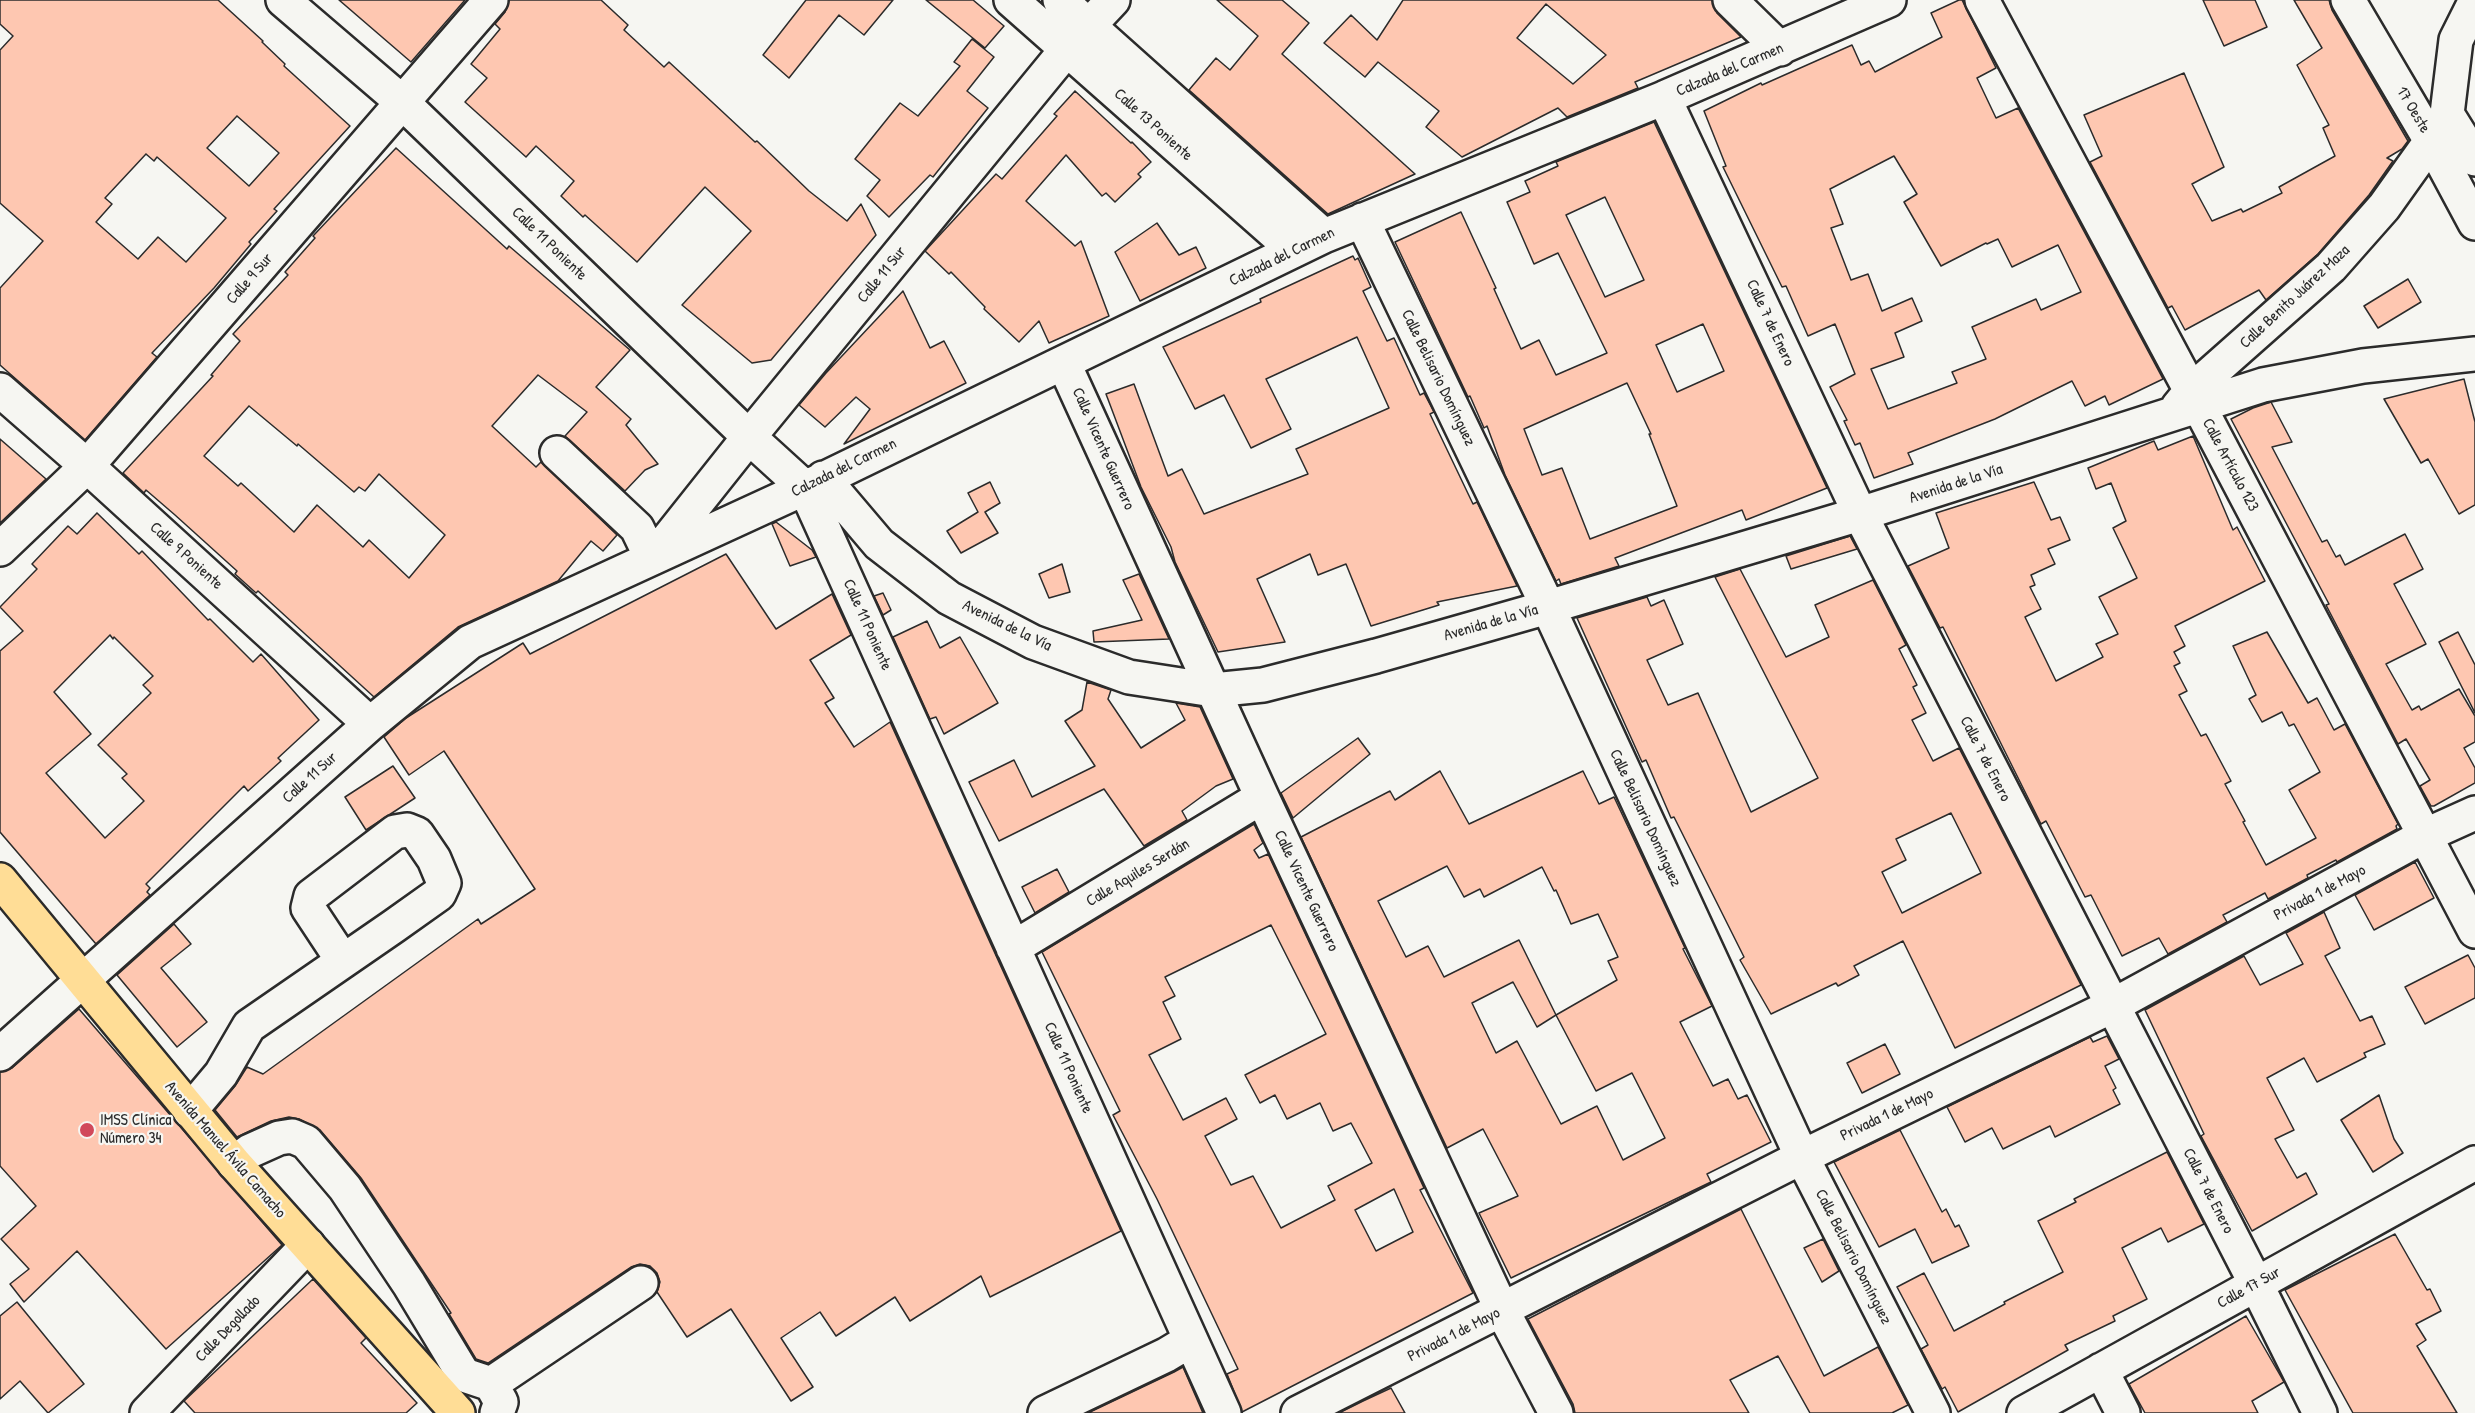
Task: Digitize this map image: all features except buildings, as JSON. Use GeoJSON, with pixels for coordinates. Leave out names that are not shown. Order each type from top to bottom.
{"type":"FeatureCollection","features":[{"type":"Feature","properties":{"kind":"main road","name":"Avenida Manuel Ávila Camacho"},"geometry":{"type":"LineString","coordinates":[[0,880],[234,1163],[458,1413]]}},
{"type":"Feature","properties":{"kind":"street","name":"Calle 11 Poniente"},"geometry":{"type":"LineString","coordinates":[[283,0],[402,102],[749,437],[814,483],[1013,948],[1224,1413]]}},
{"type":"Feature","properties":{"kind":"street","name":"Calle 9 Sur"},"geometry":{"type":"LineString","coordinates":[[0,549],[87,466],[491,0]]}},
{"type":"Feature","properties":{"kind":"street","name":"Calle 13 Poniente"},"geometry":{"type":"LineString","coordinates":[[1011,0],[1294,250]]}},
{"type":"Feature","properties":{"kind":"street","name":"Calle 13 Poniente"},"geometry":{"type":"LineString","coordinates":[[1060,0],[1324,236]]}},
{"type":"Feature","properties":{"kind":"street","name":"Calle 11 Sur"},"geometry":{"type":"LineString","coordinates":[[653,556],[1067,49],[1113,0]]}},
{"type":"Feature","properties":{"kind":"street"},"geometry":{"type":"LineString","coordinates":[[1730,0],[1780,49]]}},
{"type":"Feature","properties":{"kind":"street","name":"Calzada del Carmen"},"geometry":{"type":"LineString","coordinates":[[686,541],[1064,364],[1324,236],[1665,98],[1889,0]]}},
{"type":"Feature","properties":{"kind":"street","name":"Calle Artículo 123"},"geometry":{"type":"LineString","coordinates":[[1982,0],[2188,404],[2475,931]]}},
{"type":"Feature","properties":{"kind":"street","name":"17 Oeste"},"geometry":{"type":"LineString","coordinates":[[2348,0],[2432,141],[2475,223]]}},
{"type":"Feature","properties":{"kind":"street","name":"Calle Benito Juárez Maza"},"geometry":{"type":"LineString","coordinates":[[2188,404],[2241,346],[2331,267],[2384,207],[2432,141],[2447,114],[2456,40],[2475,2]]}},
{"type":"Feature","properties":{"kind":"street","name":"Calle 7 de Enero"},"geometry":{"type":"LineString","coordinates":[[1665,98],[1860,514],[2320,1413]]}},
{"type":"Feature","properties":{"kind":"street"},"geometry":{"type":"LineString","coordinates":[[2447,114],[2475,159]]}},
{"type":"Feature","properties":{"kind":"street","name":"Calle Belisario Domínguez"},"geometry":{"type":"LineString","coordinates":[[1362,220],[1548,607],[1802,1156],[1934,1413]]}},
{"type":"Feature","properties":{"kind":"street"},"geometry":{"type":"LineString","coordinates":[[2241,346],[2262,385]]}},
{"type":"Feature","properties":{"kind":"street","name":"Avenida de la Vía"},"geometry":{"type":"LineString","coordinates":[[814,483],[879,544],[949,598],[1033,642],[1129,676],[1213,690],[1263,685],[1376,656],[1548,607],[1860,514],[2188,404],[2262,385],[2363,366],[2475,354]]}},
{"type":"Feature","properties":{"kind":"street","name":"Calle Vicente Guerrero"},"geometry":{"type":"LineString","coordinates":[[1064,364],[1262,797],[1502,1310],[1556,1413]]}},
{"type":"Feature","properties":{"kind":"street","name":"Calle 9 Poniente"},"geometry":{"type":"LineString","coordinates":[[0,390],[87,466],[370,724]]}},
{"type":"Feature","properties":{"kind":"street"},"geometry":{"type":"LineString","coordinates":[[557,453],[636,528],[653,556]]}},
{"type":"Feature","properties":{"kind":"street","name":"Calle 11 Sur"},"geometry":{"type":"LineString","coordinates":[[0,1054],[370,724],[470,642],[686,541]]}},
{"type":"Feature","properties":{"kind":"street","name":"Calle Aquiles Serdán"},"geometry":{"type":"LineString","coordinates":[[1013,948],[1262,797]]}},
{"type":"Feature","properties":{"kind":"street","name":"Privada 1 de Mayo"},"geometry":{"type":"LineString","coordinates":[[1298,1413],[1802,1156],[2112,1006],[2424,837],[2475,813]]}},
{"type":"Feature","properties":{"kind":"street"},"geometry":{"type":"LineString","coordinates":[[190,1111],[220,1074],[249,1026],[343,961]]}},
{"type":"Feature","properties":{"kind":"street"},"geometry":{"type":"LineString","coordinates":[[234,1163],[250,1151],[279,1138],[292,1136],[306,1142],[351,1197],[409,1284],[462,1372],[494,1398],[641,1282]]}},
{"type":"Feature","properties":{"kind":"street","name":"Calle 17 Sur"},"geometry":{"type":"LineString","coordinates":[[2024,1413],[2475,1163]]}},
{"type":"Feature","properties":{"kind":"street","name":"Calle Degollado"},"geometry":{"type":"LineString","coordinates":[[159,1409],[309,1245]]}},
{"type":"Feature","properties":{"kind":"street"},"geometry":{"type":"LineString","coordinates":[[1045,1413],[1166,1355],[1191,1340]]}},
{"type":"Feature","properties":{"kind":"street"},"geometry":{"type":"LineString","coordinates":[[2102,1370],[2123,1413]]}},
{"type":"Feature","properties":{"kind":"place","name":"IMSS Clínica Número 34"},"geometry":{"type":"Point","coordinates":[87,1130]}}]}
